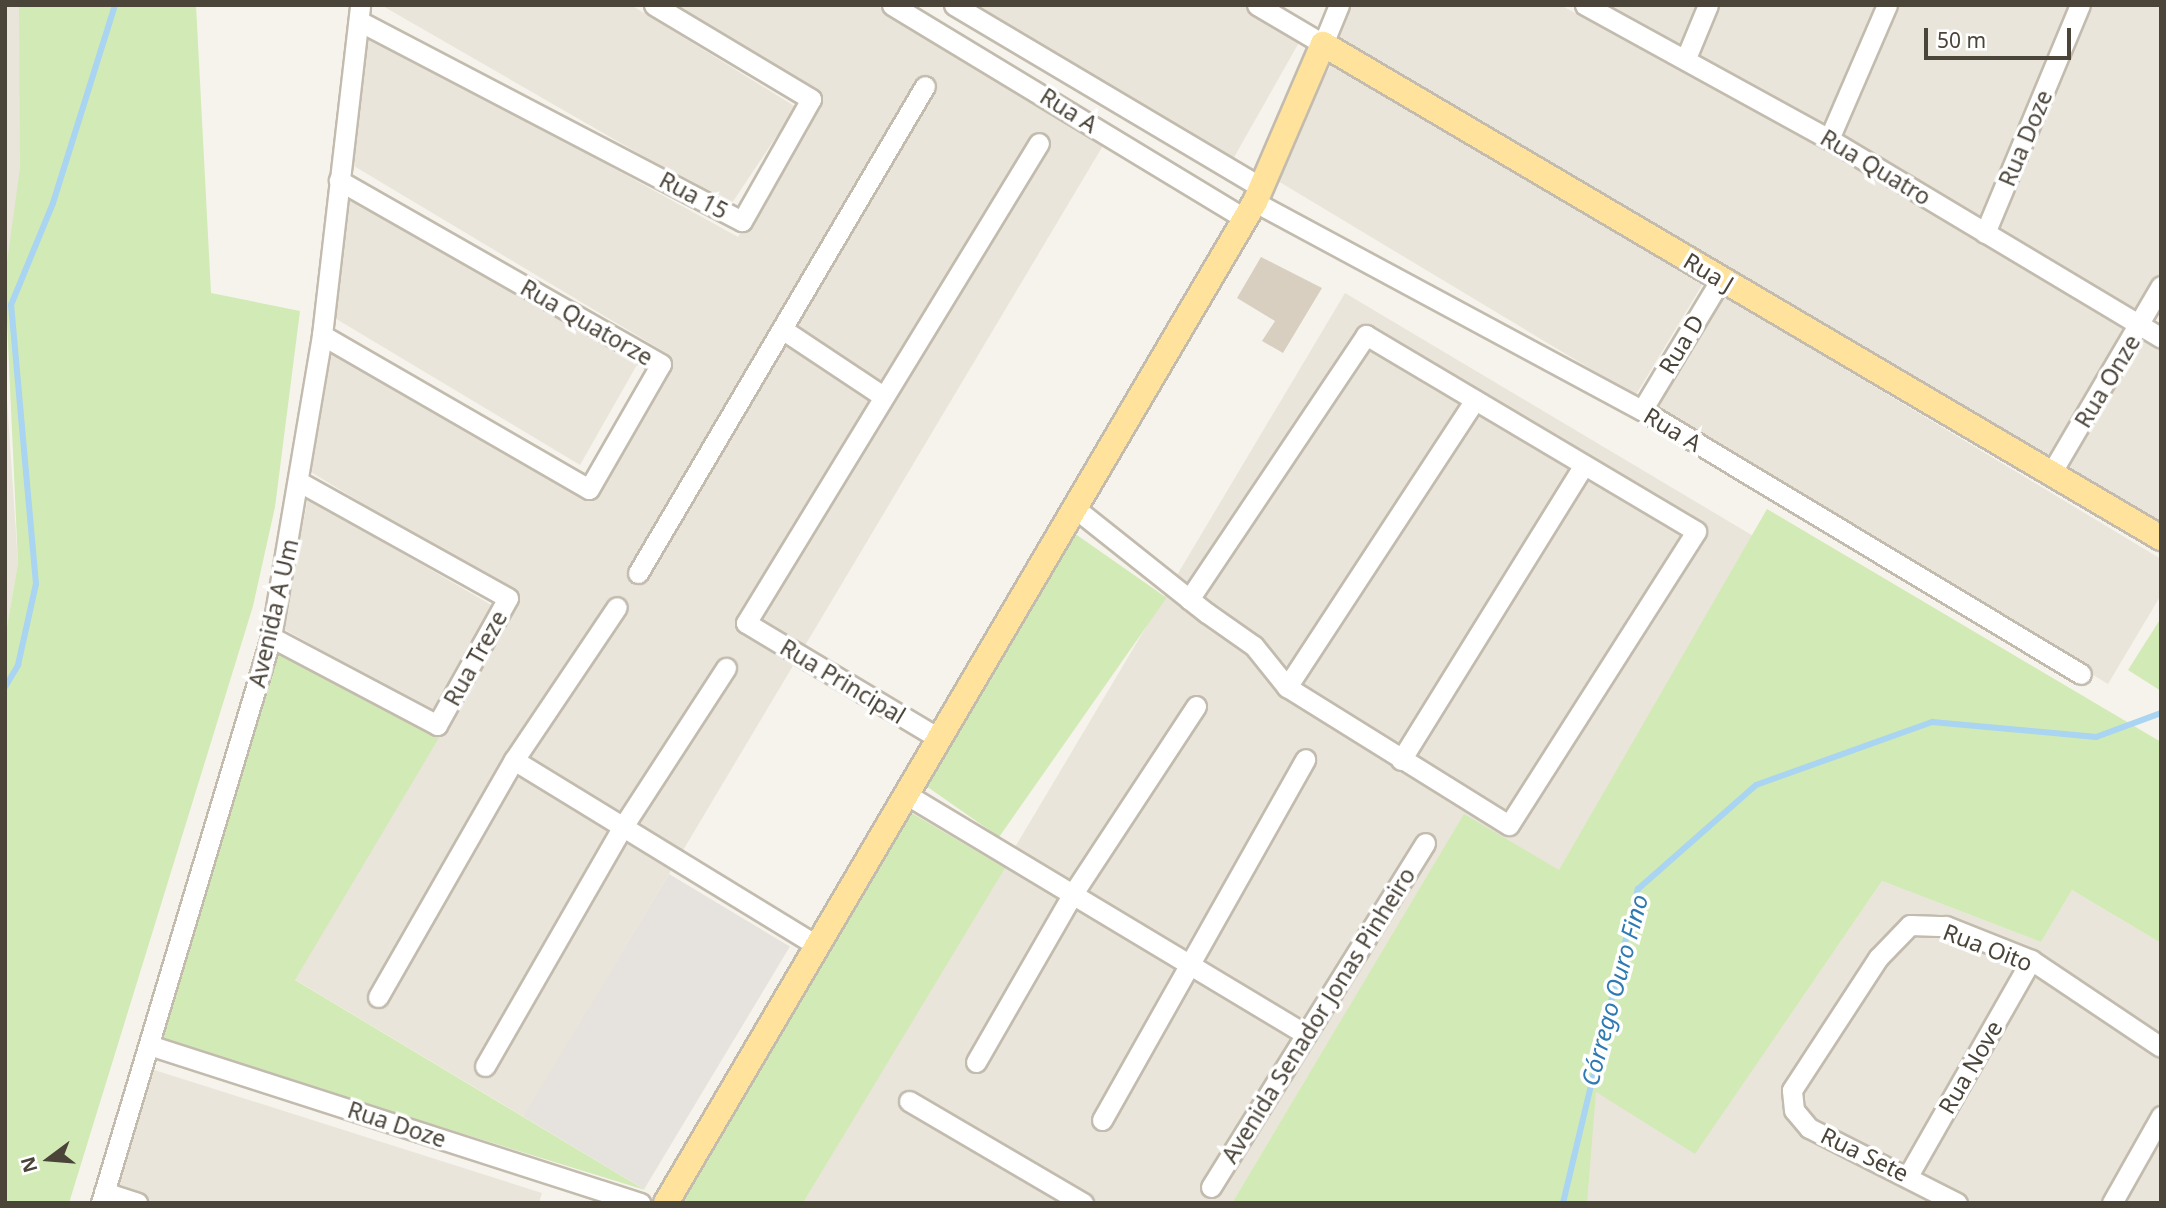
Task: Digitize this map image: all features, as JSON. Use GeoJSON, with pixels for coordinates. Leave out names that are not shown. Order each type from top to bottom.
{"type":"FeatureCollection","features":[{"type":"Feature","properties":{"kind":"main road"},"geometry":{"type":"LineString","coordinates":[[666,1203],[909,796],[1253,203],[1323,44]]}},
{"type":"Feature","properties":{"kind":"main road","name":"Rua J"},"geometry":{"type":"LineString","coordinates":[[1323,44],[2161,538]]}},
{"type":"Feature","properties":{"kind":"street","name":"Rua 15"},"geometry":{"type":"LineString","coordinates":[[360,13],[742,221],[811,99],[653,5]]}},
{"type":"Feature","properties":{"kind":"street","name":"Rua A"},"geometry":{"type":"LineString","coordinates":[[892,5],[1253,203],[1642,410],[2081,674]]}},
{"type":"Feature","properties":{"kind":"street","name":"Rua J"},"geometry":{"type":"LineString","coordinates":[[1257,5],[1323,44]]}},
{"type":"Feature","properties":{"kind":"street"},"geometry":{"type":"LineString","coordinates":[[1323,44],[1339,5]]}},
{"type":"Feature","properties":{"kind":"street","name":"Rua Quatro"},"geometry":{"type":"LineString","coordinates":[[1585,5],[1686,58],[1829,139],[2161,338]]}},
{"type":"Feature","properties":{"kind":"street"},"geometry":{"type":"LineString","coordinates":[[1686,58],[1708,5]]}},
{"type":"Feature","properties":{"kind":"street"},"geometry":{"type":"LineString","coordinates":[[1829,139],[1887,5]]}},
{"type":"Feature","properties":{"kind":"street","name":"Rua Doze"},"geometry":{"type":"LineString","coordinates":[[1985,233],[2080,5]]}},
{"type":"Feature","properties":{"kind":"street","name":"Rua A"},"geometry":{"type":"LineString","coordinates":[[955,6],[1253,203]]}},
{"type":"Feature","properties":{"kind":"street"},"geometry":{"type":"LineString","coordinates":[[939,33],[955,6]]}},
{"type":"Feature","properties":{"kind":"street","name":"Avenida A Um"},"geometry":{"type":"LineString","coordinates":[[102,1198],[152,1046],[271,637],[300,482],[322,335],[360,13]]}},
{"type":"Feature","properties":{"kind":"street"},"geometry":{"type":"LineString","coordinates":[[638,573],[925,86]]}},
{"type":"Feature","properties":{"kind":"street"},"geometry":{"type":"LineString","coordinates":[[782,329],[883,396],[1040,143]]}},
{"type":"Feature","properties":{"kind":"street","name":"Rua Quatorze"},"geometry":{"type":"LineString","coordinates":[[322,335],[589,489],[661,364],[339,180]]}},
{"type":"Feature","properties":{"kind":"street","name":"Rua D"},"geometry":{"type":"LineString","coordinates":[[1642,410],[1721,279]]}},
{"type":"Feature","properties":{"kind":"street","name":"Rua Onze"},"geometry":{"type":"LineString","coordinates":[[2050,475],[2140,326],[2161,286]]}},
{"type":"Feature","properties":{"kind":"street"},"geometry":{"type":"LineString","coordinates":[[1076,509],[1189,599],[1254,646],[1287,687],[1510,825],[1696,531],[1366,335],[1189,599]]}},
{"type":"Feature","properties":{"kind":"street","name":"Rua Principal"},"geometry":{"type":"LineString","coordinates":[[883,396],[746,623],[940,739]]}},
{"type":"Feature","properties":{"kind":"street"},"geometry":{"type":"LineString","coordinates":[[1287,687],[1475,400]]}},
{"type":"Feature","properties":{"kind":"street"},"geometry":{"type":"LineString","coordinates":[[1401,760],[1584,465]]}},
{"type":"Feature","properties":{"kind":"street","name":"Rua Treze"},"geometry":{"type":"LineString","coordinates":[[271,637],[438,725],[508,598],[300,482]]}},
{"type":"Feature","properties":{"kind":"street"},"geometry":{"type":"LineString","coordinates":[[378,997],[514,760],[617,607]]}},
{"type":"Feature","properties":{"kind":"street"},"geometry":{"type":"LineString","coordinates":[[485,1066],[622,828],[726,668]]}},
{"type":"Feature","properties":{"kind":"street"},"geometry":{"type":"LineString","coordinates":[[976,1062],[1072,895],[1196,706]]}},
{"type":"Feature","properties":{"kind":"street"},"geometry":{"type":"LineString","coordinates":[[1102,1120],[1305,759]]}},
{"type":"Feature","properties":{"kind":"street"},"geometry":{"type":"LineString","coordinates":[[514,760],[818,946]]}},
{"type":"Feature","properties":{"kind":"street"},"geometry":{"type":"LineString","coordinates":[[909,796],[1188,967],[1305,1034]]}},
{"type":"Feature","properties":{"kind":"street","name":"Avenida Senador Jonas Pinheiro"},"geometry":{"type":"LineString","coordinates":[[1211,1187],[1425,843]]}},
{"type":"Feature","properties":{"kind":"street","name":"Rua Oito"},"geometry":{"type":"LineString","coordinates":[[1792,1090],[1878,958],[1910,925],[1946,926],[2031,960],[2161,1047]]}},
{"type":"Feature","properties":{"kind":"street","name":"Rua Nove"},"geometry":{"type":"LineString","coordinates":[[1909,1174],[2031,960]]}},
{"type":"Feature","properties":{"kind":"street","name":"Rua Doze"},"geometry":{"type":"LineString","coordinates":[[152,1046],[640,1203]]}},
{"type":"Feature","properties":{"kind":"street","name":"Rua Sete"},"geometry":{"type":"LineString","coordinates":[[1792,1090],[1794,1110],[1810,1128],[1909,1174],[1957,1203]]}},
{"type":"Feature","properties":{"kind":"street"},"geometry":{"type":"LineString","coordinates":[[909,1101],[1083,1203]]}},
{"type":"Feature","properties":{"kind":"street"},"geometry":{"type":"LineString","coordinates":[[2112,1203],[2161,1116]]}},
{"type":"Feature","properties":{"kind":"street"},"geometry":{"type":"LineString","coordinates":[[102,1198],[137,1203]]}},
{"type":"Feature","properties":{"kind":"shaded area"},"geometry":{"type":"Polygon","coordinates":[[[5,5],[39,5],[30,226],[5,293],[5,5]]]}},
{"type":"Feature","properties":{"kind":"shaded area"},"geometry":{"type":"Polygon","coordinates":[[[381,5],[631,5],[796,107],[730,206],[381,5]]]}},
{"type":"Feature","properties":{"kind":"shaded area"},"geometry":{"type":"Polygon","coordinates":[[[657,5],[876,5],[1104,144],[524,1117],[294,979],[520,600],[311,472],[330,345],[584,493],[668,354],[349,163],[366,31],[738,237],[818,104],[657,5]]]}},
{"type":"Feature","properties":{"kind":"shaded area"},"geometry":{"type":"Polygon","coordinates":[[[969,5],[1242,5],[1301,39],[1228,168],[969,5]]]}},
{"type":"Feature","properties":{"kind":"shaded area"},"geometry":{"type":"Polygon","coordinates":[[[1347,5],[1560,5],[1757,108],[1580,5],[2161,5],[2161,286],[2140,326],[1860,166],[2161,348],[2161,526],[1334,37],[1347,5]]]}},
{"type":"Feature","properties":{"kind":"shaded area"},"geometry":{"type":"Polygon","coordinates":[[[1335,59],[1704,281],[1635,396],[1266,174],[1335,59]]]}},
{"type":"Feature","properties":{"kind":"shaded area"},"geometry":{"type":"Polygon","coordinates":[[[347,192],[638,363],[580,465],[333,317],[347,192]]]}},
{"type":"Feature","properties":{"kind":"shaded area"},"geometry":{"type":"Polygon","coordinates":[[[1345,293],[1755,537],[1559,871],[1464,815],[1232,1203],[803,1203],[1345,293]]]}},
{"type":"Feature","properties":{"kind":"shaded area"},"geometry":{"type":"Polygon","coordinates":[[[1719,293],[2161,559],[2161,595],[2108,684],[1650,408],[1719,293]]]}},
{"type":"Feature","properties":{"kind":"shaded area"},"geometry":{"type":"Polygon","coordinates":[[[5,371],[18,563],[5,638],[5,371]]]}},
{"type":"Feature","properties":{"kind":"shaded area"},"geometry":{"type":"Polygon","coordinates":[[[308,498],[493,606],[431,712],[282,628],[308,498]]]}},
{"type":"Feature","properties":{"kind":"shaded area"},"geometry":{"type":"Polygon","coordinates":[[[669,874],[790,947],[644,1189],[523,1117],[669,874]]]}},
{"type":"Feature","properties":{"kind":"shaded area"},"geometry":{"type":"Polygon","coordinates":[[[1882,881],[2041,942],[2072,890],[2161,943],[2161,1203],[1582,1203],[1589,1076],[1698,1149],[1882,881]]]}},
{"type":"Feature","properties":{"kind":"shaded area"},"geometry":{"type":"Polygon","coordinates":[[[145,1067],[542,1193],[539,1203],[158,1203],[111,1189],[145,1067]]]}},
{"type":"Feature","properties":{"kind":"green space"},"geometry":{"type":"Polygon","coordinates":[[[19,5],[196,5],[211,293],[300,311],[275,507],[253,606],[69,1203],[5,1203],[5,638],[18,563],[5,277],[20,168],[19,5]]]}},
{"type":"Feature","properties":{"kind":"green space"},"geometry":{"type":"Polygon","coordinates":[[[1767,509],[2161,742],[2161,943],[2072,890],[2041,942],[1882,881],[1695,1154],[1596,1092],[1587,1203],[1232,1203],[1464,814],[1559,870],[1767,509]]]}},
{"type":"Feature","properties":{"kind":"green space"},"geometry":{"type":"Polygon","coordinates":[[[1074,533],[1167,598],[999,837],[907,772],[1074,533]]]}},
{"type":"Feature","properties":{"kind":"green space"},"geometry":{"type":"Polygon","coordinates":[[[2161,618],[2161,691],[2128,670],[2161,618]]]}},
{"type":"Feature","properties":{"kind":"green space"},"geometry":{"type":"Polygon","coordinates":[[[275,652],[440,736],[295,980],[645,1190],[162,1041],[275,652]]]}},
{"type":"Feature","properties":{"kind":"green space"},"geometry":{"type":"Polygon","coordinates":[[[910,812],[1005,868],[803,1203],[681,1203],[910,812]]]}},
{"type":"Feature","properties":{"kind":"building"},"geometry":{"type":"Polygon","coordinates":[[[1261,257],[1322,288],[1283,353],[1262,341],[1275,321],[1237,298],[1261,257]]]}},
{"type":"Feature","properties":{"kind":"waterway"},"geometry":{"type":"LineString","coordinates":[[5,687],[18,665],[36,584],[11,305],[53,203],[115,5]]}},
{"type":"Feature","properties":{"kind":"waterway","name":"Córrego Ouro Fino"},"geometry":{"type":"LineString","coordinates":[[1563,1203],[1638,889],[1756,785],[1932,722],[2096,737],[2161,713]]}}]}
